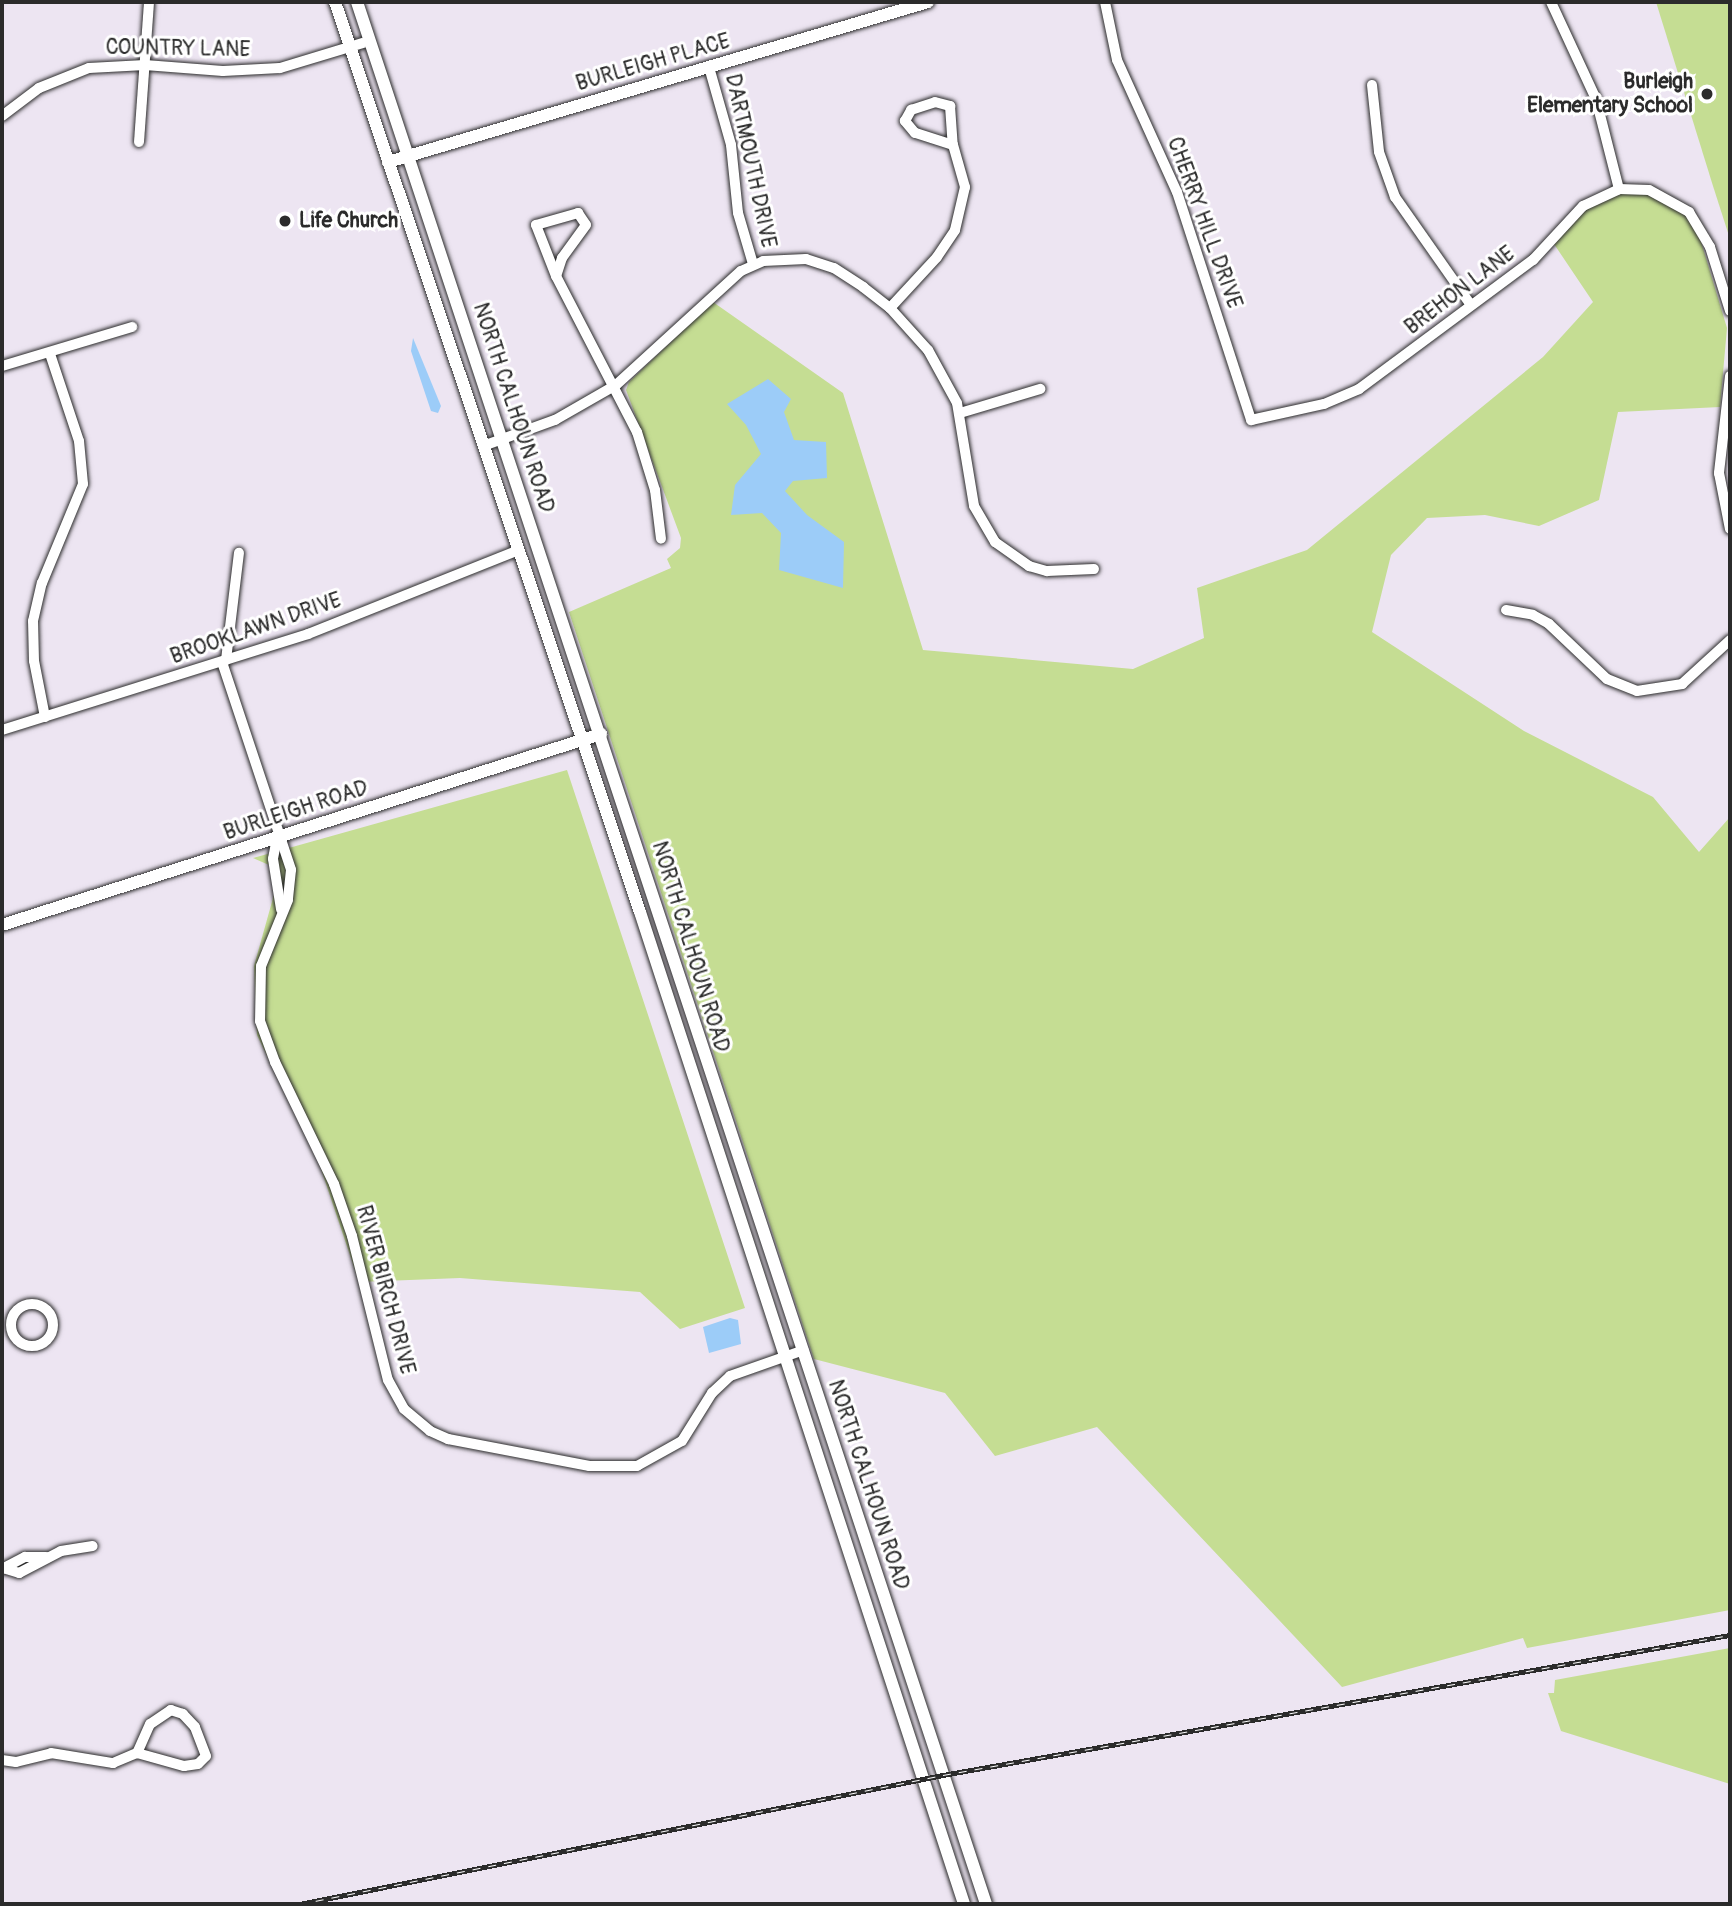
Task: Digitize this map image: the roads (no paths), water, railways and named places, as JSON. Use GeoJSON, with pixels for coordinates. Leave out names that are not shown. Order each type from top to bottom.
{"type":"FeatureCollection","features":[{"type":"Feature","properties":{"kind":"main road","name":"NORTH CALHOUN ROAD"},"geometry":{"type":"LineString","coordinates":[[335,2],[357,45],[388,162],[964,1904]]}},
{"type":"Feature","properties":{"kind":"main road","name":"NORTH CALHOUN ROAD"},"geometry":{"type":"LineString","coordinates":[[357,2],[601,734],[753,1207],[804,1350],[986,1904]]}},
{"type":"Feature","properties":{"kind":"main road","name":"BURLEIGH PLACE"},"geometry":{"type":"LineString","coordinates":[[388,162],[709,67],[898,6],[928,2]]}},
{"type":"Feature","properties":{"kind":"main road","name":"BURLEIGH ROAD"},"geometry":{"type":"LineString","coordinates":[[2,925],[601,734]]}},
{"type":"Feature","properties":{"kind":"street"},"geometry":{"type":"LineString","coordinates":[[139,142],[149,2]]}},
{"type":"Feature","properties":{"kind":"street","name":"CHERRY HILL DRIVE"},"geometry":{"type":"LineString","coordinates":[[1105,2],[1117,60],[1177,192],[1251,420]]}},
{"type":"Feature","properties":{"kind":"street"},"geometry":{"type":"LineString","coordinates":[[1551,2],[1595,99],[1619,189]]}},
{"type":"Feature","properties":{"kind":"street","name":"COUNTRY LANE"},"geometry":{"type":"LineString","coordinates":[[2,116],[39,88],[73,72],[145,65],[268,69],[357,45]]}},
{"type":"Feature","properties":{"kind":"street","name":"DARTMOUTH DRIVE"},"geometry":{"type":"LineString","coordinates":[[709,67],[731,145],[738,213],[753,264]]}},
{"type":"Feature","properties":{"kind":"street"},"geometry":{"type":"LineString","coordinates":[[1372,85],[1380,152],[1395,197],[1471,305]]}},
{"type":"Feature","properties":{"kind":"street"},"geometry":{"type":"LineString","coordinates":[[890,308],[937,257],[955,230],[965,187],[953,145],[953,114],[946,102],[906,115],[909,128],[915,132],[953,145]]}},
{"type":"Feature","properties":{"kind":"street","name":"BREHON LANE"},"geometry":{"type":"LineString","coordinates":[[1251,420],[1324,404],[1359,389],[1533,260],[1583,206],[1619,189],[1650,190],[1679,203],[1704,232],[1730,311]]}},
{"type":"Feature","properties":{"kind":"street"},"geometry":{"type":"LineString","coordinates":[[556,276],[562,258],[586,225],[578,213],[536,225],[536,235],[556,276],[617,386],[646,459],[662,539]]}},
{"type":"Feature","properties":{"kind":"street"},"geometry":{"type":"LineString","coordinates":[[483,446],[555,420],[617,386],[679,331],[729,279],[753,264],[780,258],[819,262],[890,308],[928,350],[960,413],[974,506],[995,542],[1029,566],[1047,572],[1094,569]]}},
{"type":"Feature","properties":{"kind":"street"},"geometry":{"type":"LineString","coordinates":[[2,366],[50,354],[132,327]]}},
{"type":"Feature","properties":{"kind":"street"},"geometry":{"type":"LineString","coordinates":[[45,716],[34,662],[33,621],[42,583],[83,484],[79,441],[50,354]]}},
{"type":"Feature","properties":{"kind":"street"},"geometry":{"type":"LineString","coordinates":[[1730,376],[1719,473],[1730,529]]}},
{"type":"Feature","properties":{"kind":"street"},"geometry":{"type":"LineString","coordinates":[[960,413],[1040,389]]}},
{"type":"Feature","properties":{"kind":"street","name":"BROOKLAWN DRIVE"},"geometry":{"type":"LineString","coordinates":[[2,730],[340,622],[517,551]]}},
{"type":"Feature","properties":{"kind":"street"},"geometry":{"type":"LineString","coordinates":[[239,553],[224,661],[276,838]]}},
{"type":"Feature","properties":{"kind":"street"},"geometry":{"type":"LineString","coordinates":[[1506,610],[1533,615],[1549,624],[1607,679],[1637,691],[1682,684],[1730,640]]}},
{"type":"Feature","properties":{"kind":"street","name":"RIVER BIRCH DRIVE"},"geometry":{"type":"LineString","coordinates":[[276,838],[273,859],[281,910]]}},
{"type":"Feature","properties":{"kind":"street","name":"RIVER BIRCH DRIVE"},"geometry":{"type":"LineString","coordinates":[[276,838],[288,852],[291,887],[261,966],[260,1021],[275,1062],[334,1184],[359,1259],[388,1380],[416,1422],[448,1439],[470,1444],[589,1466],[637,1466],[682,1441],[712,1393],[730,1376],[804,1350]]}},
{"type":"Feature","properties":{"kind":"street"},"geometry":{"type":"LineString","coordinates":[[35,1304],[50,1315],[53,1329],[39,1345],[25,1345],[13,1336],[6,1323],[16,1310],[35,1304]]}},
{"type":"Feature","properties":{"kind":"street"},"geometry":{"type":"LineString","coordinates":[[3,1568],[19,1573],[46,1557],[93,1546]]}},
{"type":"Feature","properties":{"kind":"street"},"geometry":{"type":"LineString","coordinates":[[2,1760],[16,1762],[51,1753],[113,1763],[137,1753],[184,1766],[198,1764],[206,1756],[195,1727],[183,1714],[171,1710],[150,1724],[137,1753]]}},
{"type":"Feature","properties":{"kind":"water"},"geometry":{"type":"Polygon","coordinates":[[[413,338],[441,406],[438,413],[431,411],[411,351],[413,338]]]}},
{"type":"Feature","properties":{"kind":"water"},"geometry":{"type":"Polygon","coordinates":[[[768,379],[791,399],[784,412],[794,440],[826,442],[827,478],[793,481],[785,491],[807,515],[844,542],[843,588],[779,570],[781,533],[762,513],[731,515],[735,485],[761,454],[746,425],[727,404],[768,379]]]}},
{"type":"Feature","properties":{"kind":"water"},"geometry":{"type":"Polygon","coordinates":[[[730,1318],[738,1320],[741,1344],[709,1353],[703,1327],[730,1318]]]}},
{"type":"Feature","properties":{"kind":"railway"},"geometry":{"type":"LineString","coordinates":[[300,1904],[943,1775],[1730,1635]]}},
{"type":"Feature","properties":{"kind":"place","name":"Burleigh Elementary School"},"geometry":{"type":"Point","coordinates":[1707,94]}},
{"type":"Feature","properties":{"kind":"place","name":"Life Church"},"geometry":{"type":"Point","coordinates":[285,221]}}]}
